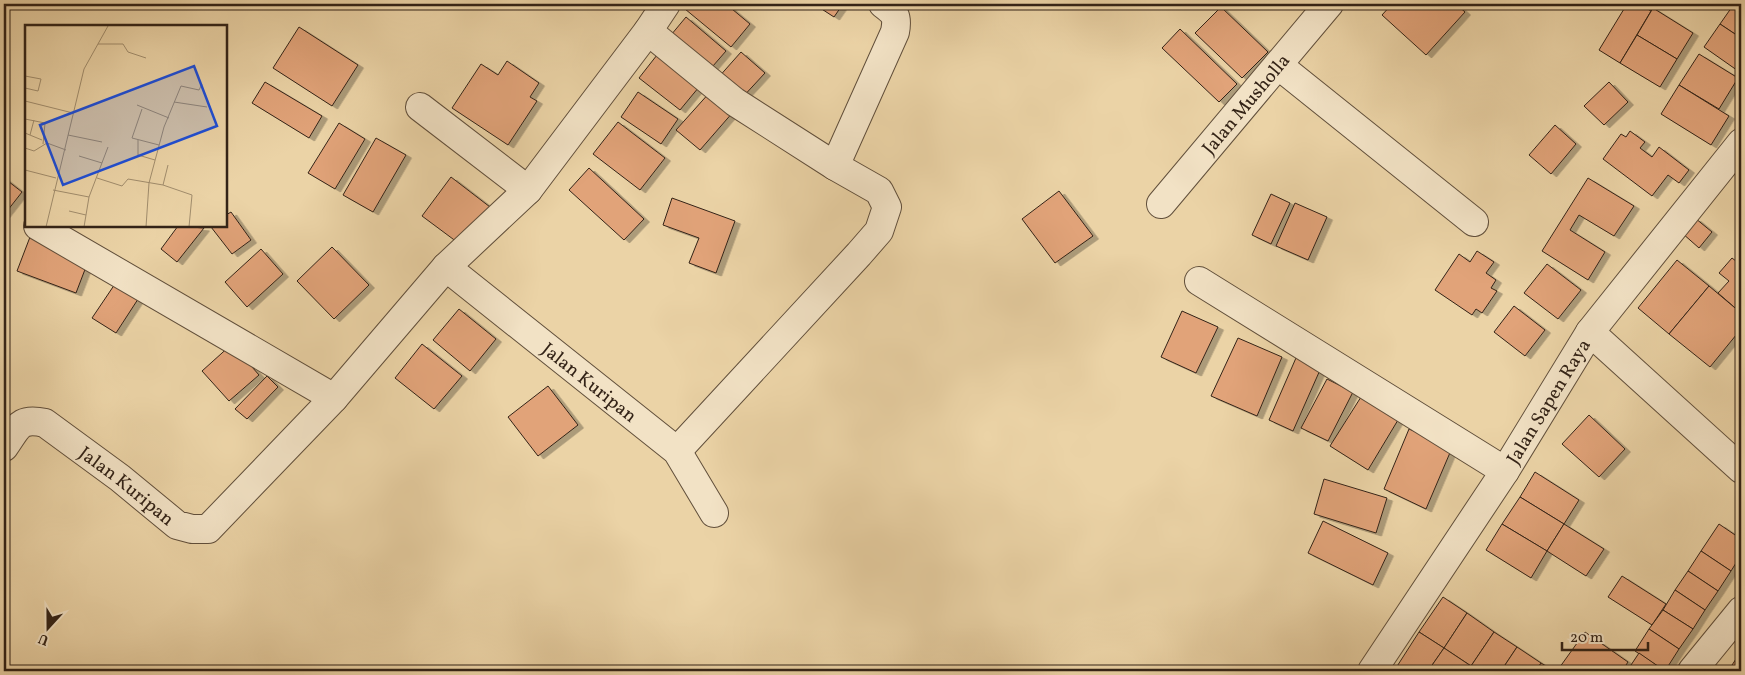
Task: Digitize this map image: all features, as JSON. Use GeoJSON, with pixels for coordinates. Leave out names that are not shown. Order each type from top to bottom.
{"type":"FeatureCollection","features":[{"type":"Feature","properties":{"kind":"street","name":"Jalan Kuripan"},"geometry":{"type":"LineString","coordinates":[[4,447],[21,423],[31,420],[45,423],[120,478],[177,525],[192,529],[208,529],[334,398],[446,267],[528,190],[648,32],[666,4]]}},
{"type":"Feature","properties":{"kind":"street"},"geometry":{"type":"LineString","coordinates":[[835,166],[896,32],[897,22],[894,12],[883,4]]}},
{"type":"Feature","properties":{"kind":"street","name":"Jalan Musholla"},"geometry":{"type":"LineString","coordinates":[[1161,204],[1329,4]]}},
{"type":"Feature","properties":{"kind":"street"},"geometry":{"type":"LineString","coordinates":[[648,32],[734,102],[835,166],[879,191],[887,207],[879,231],[677,451]]}},
{"type":"Feature","properties":{"kind":"street"},"geometry":{"type":"LineString","coordinates":[[1278,65],[1474,222]]}},
{"type":"Feature","properties":{"kind":"street"},"geometry":{"type":"LineString","coordinates":[[420,107],[528,190]]}},
{"type":"Feature","properties":{"kind":"street","name":"Jalan Sapen Raya"},"geometry":{"type":"LineString","coordinates":[[1372,671],[1505,472],[1590,332],[1741,143]]}},
{"type":"Feature","properties":{"kind":"street"},"geometry":{"type":"LineString","coordinates":[[41,228],[334,398]]}},
{"type":"Feature","properties":{"kind":"street","name":"Jalan Kuripan"},"geometry":{"type":"LineString","coordinates":[[446,267],[677,451],[714,512]]}},
{"type":"Feature","properties":{"kind":"street"},"geometry":{"type":"LineString","coordinates":[[1199,281],[1505,472]]}},
{"type":"Feature","properties":{"kind":"street"},"geometry":{"type":"LineString","coordinates":[[1590,332],[1741,469]]}},
{"type":"Feature","properties":{"kind":"street"},"geometry":{"type":"LineString","coordinates":[[1692,671],[1741,611]]}},
{"type":"Feature","properties":{"kind":"building"},"geometry":{"type":"Polygon","coordinates":[[[689,4],[726,4],[750,24],[731,47],[685,9],[689,4]]]}},
{"type":"Feature","properties":{"kind":"building"},"geometry":{"type":"Polygon","coordinates":[[[814,4],[843,4],[834,17],[814,4]]]}},
{"type":"Feature","properties":{"kind":"building"},"geometry":{"type":"Polygon","coordinates":[[[1392,4],[1456,4],[1465,12],[1426,55],[1382,15],[1392,4]]]}},
{"type":"Feature","properties":{"kind":"building"},"geometry":{"type":"Polygon","coordinates":[[[1627,4],[1639,4],[1651,11],[1620,63],[1599,50],[1627,4]]]}},
{"type":"Feature","properties":{"kind":"building"},"geometry":{"type":"Polygon","coordinates":[[[1734,4],[1741,4],[1741,38],[1720,24],[1734,4]]]}},
{"type":"Feature","properties":{"kind":"building"},"geometry":{"type":"Polygon","coordinates":[[[1221,7],[1268,52],[1242,78],[1195,33],[1221,7]]]}},
{"type":"Feature","properties":{"kind":"building"},"geometry":{"type":"Polygon","coordinates":[[[1653,8],[1693,33],[1677,59],[1637,35],[1653,8]]]}},
{"type":"Feature","properties":{"kind":"building"},"geometry":{"type":"Polygon","coordinates":[[[686,17],[726,51],[706,74],[666,41],[686,17]]]}},
{"type":"Feature","properties":{"kind":"building"},"geometry":{"type":"Polygon","coordinates":[[[1720,24],[1741,38],[1741,73],[1704,47],[1720,24]]]}},
{"type":"Feature","properties":{"kind":"building"},"geometry":{"type":"Polygon","coordinates":[[[299,27],[358,65],[332,106],[273,68],[299,27]]]}},
{"type":"Feature","properties":{"kind":"building"},"geometry":{"type":"Polygon","coordinates":[[[1180,29],[1237,84],[1219,102],[1162,48],[1180,29]]]}},
{"type":"Feature","properties":{"kind":"building"},"geometry":{"type":"Polygon","coordinates":[[[1637,35],[1677,59],[1660,87],[1620,63],[1637,35]]]}},
{"type":"Feature","properties":{"kind":"building"},"geometry":{"type":"Polygon","coordinates":[[[741,52],[765,73],[740,100],[717,79],[741,52]]]}},
{"type":"Feature","properties":{"kind":"building"},"geometry":{"type":"Polygon","coordinates":[[[1699,54],[1738,78],[1719,109],[1679,85],[1699,54]]]}},
{"type":"Feature","properties":{"kind":"building"},"geometry":{"type":"Polygon","coordinates":[[[657,55],[699,87],[680,110],[639,78],[657,55]]]}},
{"type":"Feature","properties":{"kind":"building"},"geometry":{"type":"Polygon","coordinates":[[[507,61],[539,83],[530,97],[537,101],[508,145],[452,108],[481,64],[498,75],[507,61]]]}},
{"type":"Feature","properties":{"kind":"building"},"geometry":{"type":"Polygon","coordinates":[[[265,82],[322,116],[309,138],[252,103],[265,82]]]}},
{"type":"Feature","properties":{"kind":"building"},"geometry":{"type":"Polygon","coordinates":[[[1609,82],[1628,102],[1604,125],[1584,106],[1609,82]]]}},
{"type":"Feature","properties":{"kind":"building"},"geometry":{"type":"Polygon","coordinates":[[[1679,85],[1729,116],[1711,145],[1661,114],[1679,85]]]}},
{"type":"Feature","properties":{"kind":"building"},"geometry":{"type":"Polygon","coordinates":[[[711,91],[734,111],[700,150],[676,130],[711,91]]]}},
{"type":"Feature","properties":{"kind":"building"},"geometry":{"type":"Polygon","coordinates":[[[638,92],[678,119],[661,144],[621,117],[638,92]]]}},
{"type":"Feature","properties":{"kind":"building"},"geometry":{"type":"Polygon","coordinates":[[[618,122],[665,158],[640,190],[593,154],[618,122]]]}},
{"type":"Feature","properties":{"kind":"building"},"geometry":{"type":"Polygon","coordinates":[[[339,123],[365,139],[335,189],[308,173],[339,123]]]}},
{"type":"Feature","properties":{"kind":"building"},"geometry":{"type":"Polygon","coordinates":[[[1555,125],[1576,144],[1551,174],[1529,155],[1555,125]]]}},
{"type":"Feature","properties":{"kind":"building"},"geometry":{"type":"Polygon","coordinates":[[[1630,131],[1645,142],[1640,148],[1652,157],[1659,147],[1689,170],[1679,183],[1668,175],[1652,196],[1603,159],[1621,134],[1626,137],[1630,131]]]}},
{"type":"Feature","properties":{"kind":"building"},"geometry":{"type":"Polygon","coordinates":[[[376,138],[406,155],[373,212],[343,195],[376,138]]]}},
{"type":"Feature","properties":{"kind":"building"},"geometry":{"type":"Polygon","coordinates":[[[589,168],[644,219],[624,240],[569,190],[589,168]]]}},
{"type":"Feature","properties":{"kind":"building"},"geometry":{"type":"Polygon","coordinates":[[[451,177],[490,207],[461,245],[422,216],[451,177]]]}},
{"type":"Feature","properties":{"kind":"building"},"geometry":{"type":"Polygon","coordinates":[[[4,178],[22,192],[4,215],[4,178]]]}},
{"type":"Feature","properties":{"kind":"building"},"geometry":{"type":"Polygon","coordinates":[[[1588,178],[1634,206],[1614,236],[1579,215],[1570,230],[1605,252],[1588,280],[1542,251],[1588,178]]]}},
{"type":"Feature","properties":{"kind":"building"},"geometry":{"type":"Polygon","coordinates":[[[1059,191],[1093,236],[1055,263],[1022,219],[1059,191]]]}},
{"type":"Feature","properties":{"kind":"building"},"geometry":{"type":"Polygon","coordinates":[[[1271,194],[1290,203],[1271,244],[1252,235],[1271,194]]]}},
{"type":"Feature","properties":{"kind":"building"},"geometry":{"type":"Polygon","coordinates":[[[672,198],[735,221],[716,273],[689,263],[699,238],[663,225],[672,198]]]}},
{"type":"Feature","properties":{"kind":"building"},"geometry":{"type":"Polygon","coordinates":[[[1295,203],[1327,217],[1308,260],[1276,246],[1295,203]]]}},
{"type":"Feature","properties":{"kind":"building"},"geometry":{"type":"Polygon","coordinates":[[[231,212],[251,240],[232,254],[212,228],[228,228],[228,214],[231,212]]]}},
{"type":"Feature","properties":{"kind":"building"},"geometry":{"type":"Polygon","coordinates":[[[1695,218],[1712,232],[1699,248],[1682,233],[1695,218]]]}},
{"type":"Feature","properties":{"kind":"building"},"geometry":{"type":"Polygon","coordinates":[[[177,228],[204,228],[177,262],[161,249],[177,228]]]}},
{"type":"Feature","properties":{"kind":"building"},"geometry":{"type":"Polygon","coordinates":[[[30,237],[89,259],[76,293],[17,271],[30,237]]]}},
{"type":"Feature","properties":{"kind":"building"},"geometry":{"type":"Polygon","coordinates":[[[332,247],[369,285],[334,319],[297,281],[332,247]]]}},
{"type":"Feature","properties":{"kind":"building"},"geometry":{"type":"Polygon","coordinates":[[[261,249],[283,274],[247,307],[225,282],[261,249]]]}},
{"type":"Feature","properties":{"kind":"building"},"geometry":{"type":"Polygon","coordinates":[[[1477,251],[1494,262],[1486,273],[1496,280],[1491,288],[1497,291],[1482,313],[1476,309],[1472,315],[1435,290],[1459,254],[1470,262],[1477,251]]]}},
{"type":"Feature","properties":{"kind":"building"},"geometry":{"type":"Polygon","coordinates":[[[1732,258],[1741,265],[1741,313],[1718,293],[1729,281],[1719,273],[1732,258]]]}},
{"type":"Feature","properties":{"kind":"building"},"geometry":{"type":"Polygon","coordinates":[[[1677,260],[1709,286],[1669,334],[1638,308],[1677,260]]]}},
{"type":"Feature","properties":{"kind":"building"},"geometry":{"type":"Polygon","coordinates":[[[1547,264],[1581,290],[1558,319],[1524,293],[1547,264]]]}},
{"type":"Feature","properties":{"kind":"building"},"geometry":{"type":"Polygon","coordinates":[[[119,278],[142,293],[116,333],[92,318],[119,278]]]}},
{"type":"Feature","properties":{"kind":"building"},"geometry":{"type":"Polygon","coordinates":[[[1709,286],[1741,313],[1741,329],[1710,367],[1669,334],[1709,286]]]}},
{"type":"Feature","properties":{"kind":"building"},"geometry":{"type":"Polygon","coordinates":[[[1514,306],[1545,330],[1525,356],[1494,332],[1514,306]]]}},
{"type":"Feature","properties":{"kind":"building"},"geometry":{"type":"Polygon","coordinates":[[[459,309],[496,339],[470,371],[433,340],[459,309]]]}},
{"type":"Feature","properties":{"kind":"building"},"geometry":{"type":"Polygon","coordinates":[[[1182,311],[1218,327],[1196,373],[1161,357],[1182,311]]]}},
{"type":"Feature","properties":{"kind":"building"},"geometry":{"type":"Polygon","coordinates":[[[1238,338],[1282,357],[1257,416],[1211,396],[1238,338]]]}},
{"type":"Feature","properties":{"kind":"building"},"geometry":{"type":"Polygon","coordinates":[[[232,344],[259,375],[229,401],[202,371],[232,344]]]}},
{"type":"Feature","properties":{"kind":"building"},"geometry":{"type":"Polygon","coordinates":[[[422,344],[462,376],[434,409],[395,378],[422,344]]]}},
{"type":"Feature","properties":{"kind":"building"},"geometry":{"type":"Polygon","coordinates":[[[1299,351],[1324,361],[1293,431],[1269,420],[1299,351]]]}},
{"type":"Feature","properties":{"kind":"building"},"geometry":{"type":"Polygon","coordinates":[[[267,376],[278,387],[247,419],[235,409],[267,376]]]}},
{"type":"Feature","properties":{"kind":"building"},"geometry":{"type":"Polygon","coordinates":[[[1327,379],[1353,392],[1328,441],[1301,428],[1327,379]]]}},
{"type":"Feature","properties":{"kind":"building"},"geometry":{"type":"Polygon","coordinates":[[[548,386],[578,425],[538,456],[508,417],[548,386]]]}},
{"type":"Feature","properties":{"kind":"building"},"geometry":{"type":"Polygon","coordinates":[[[1361,397],[1398,420],[1368,470],[1330,446],[1361,397]]]}},
{"type":"Feature","properties":{"kind":"building"},"geometry":{"type":"Polygon","coordinates":[[[1589,415],[1625,449],[1599,477],[1562,444],[1589,415]]]}},
{"type":"Feature","properties":{"kind":"building"},"geometry":{"type":"Polygon","coordinates":[[[1409,429],[1452,448],[1426,509],[1384,489],[1409,429]]]}},
{"type":"Feature","properties":{"kind":"building"},"geometry":{"type":"Polygon","coordinates":[[[1535,472],[1579,500],[1564,524],[1520,497],[1535,472]]]}},
{"type":"Feature","properties":{"kind":"building"},"geometry":{"type":"Polygon","coordinates":[[[1324,479],[1387,498],[1376,533],[1314,514],[1324,479]]]}},
{"type":"Feature","properties":{"kind":"building"},"geometry":{"type":"Polygon","coordinates":[[[1520,497],[1564,524],[1547,551],[1502,524],[1520,497]]]}},
{"type":"Feature","properties":{"kind":"building"},"geometry":{"type":"Polygon","coordinates":[[[1323,521],[1388,553],[1373,585],[1308,553],[1323,521]]]}},
{"type":"Feature","properties":{"kind":"building"},"geometry":{"type":"Polygon","coordinates":[[[1502,524],[1547,551],[1531,578],[1486,550],[1502,524]]]}},
{"type":"Feature","properties":{"kind":"building"},"geometry":{"type":"Polygon","coordinates":[[[1564,524],[1604,549],[1586,576],[1547,551],[1564,524]]]}},
{"type":"Feature","properties":{"kind":"building"},"geometry":{"type":"Polygon","coordinates":[[[1719,524],[1741,539],[1741,555],[1731,571],[1701,551],[1719,524]]]}},
{"type":"Feature","properties":{"kind":"building"},"geometry":{"type":"Polygon","coordinates":[[[1701,551],[1731,571],[1718,591],[1688,571],[1701,551]]]}},
{"type":"Feature","properties":{"kind":"building"},"geometry":{"type":"Polygon","coordinates":[[[1688,571],[1718,591],[1705,610],[1675,590],[1688,571]]]}},
{"type":"Feature","properties":{"kind":"building"},"geometry":{"type":"Polygon","coordinates":[[[1622,576],[1666,604],[1652,625],[1608,597],[1622,576]]]}},
{"type":"Feature","properties":{"kind":"building"},"geometry":{"type":"Polygon","coordinates":[[[1675,590],[1705,610],[1693,629],[1663,610],[1675,590]]]}},
{"type":"Feature","properties":{"kind":"building"},"geometry":{"type":"Polygon","coordinates":[[[1443,597],[1467,613],[1444,648],[1419,632],[1443,597]]]}},
{"type":"Feature","properties":{"kind":"building"},"geometry":{"type":"Polygon","coordinates":[[[1663,610],[1693,629],[1679,649],[1649,629],[1663,610]]]}},
{"type":"Feature","properties":{"kind":"building"},"geometry":{"type":"Polygon","coordinates":[[[1467,613],[1494,632],[1471,666],[1444,648],[1467,613]]]}},
{"type":"Feature","properties":{"kind":"building"},"geometry":{"type":"Polygon","coordinates":[[[1649,629],[1679,649],[1665,671],[1635,651],[1649,629]]]}},
{"type":"Feature","properties":{"kind":"building"},"geometry":{"type":"Polygon","coordinates":[[[1419,632],[1444,648],[1428,671],[1394,671],[1419,632]]]}},
{"type":"Feature","properties":{"kind":"building"},"geometry":{"type":"Polygon","coordinates":[[[1494,632],[1517,647],[1501,671],[1478,671],[1471,666],[1494,632]]]}},
{"type":"Feature","properties":{"kind":"building"},"geometry":{"type":"Polygon","coordinates":[[[1585,632],[1628,662],[1622,671],[1557,671],[1585,632]]]}},
{"type":"Feature","properties":{"kind":"building"},"geometry":{"type":"Polygon","coordinates":[[[1517,647],[1541,663],[1536,671],[1501,671],[1517,647]]]}},
{"type":"Feature","properties":{"kind":"building"},"geometry":{"type":"Polygon","coordinates":[[[1444,648],[1471,666],[1467,671],[1428,671],[1444,648]]]}},
{"type":"Feature","properties":{"kind":"building"},"geometry":{"type":"Polygon","coordinates":[[[1639,653],[1665,671],[1627,671],[1639,653]]]}},
{"type":"Feature","properties":{"kind":"building"},"geometry":{"type":"Polygon","coordinates":[[[1738,656],[1741,658],[1741,671],[1728,671],[1738,656]]]}},
{"type":"Feature","properties":{"kind":"building"},"geometry":{"type":"Polygon","coordinates":[[[1541,663],[1554,671],[1536,671],[1541,663]]]}}]}
